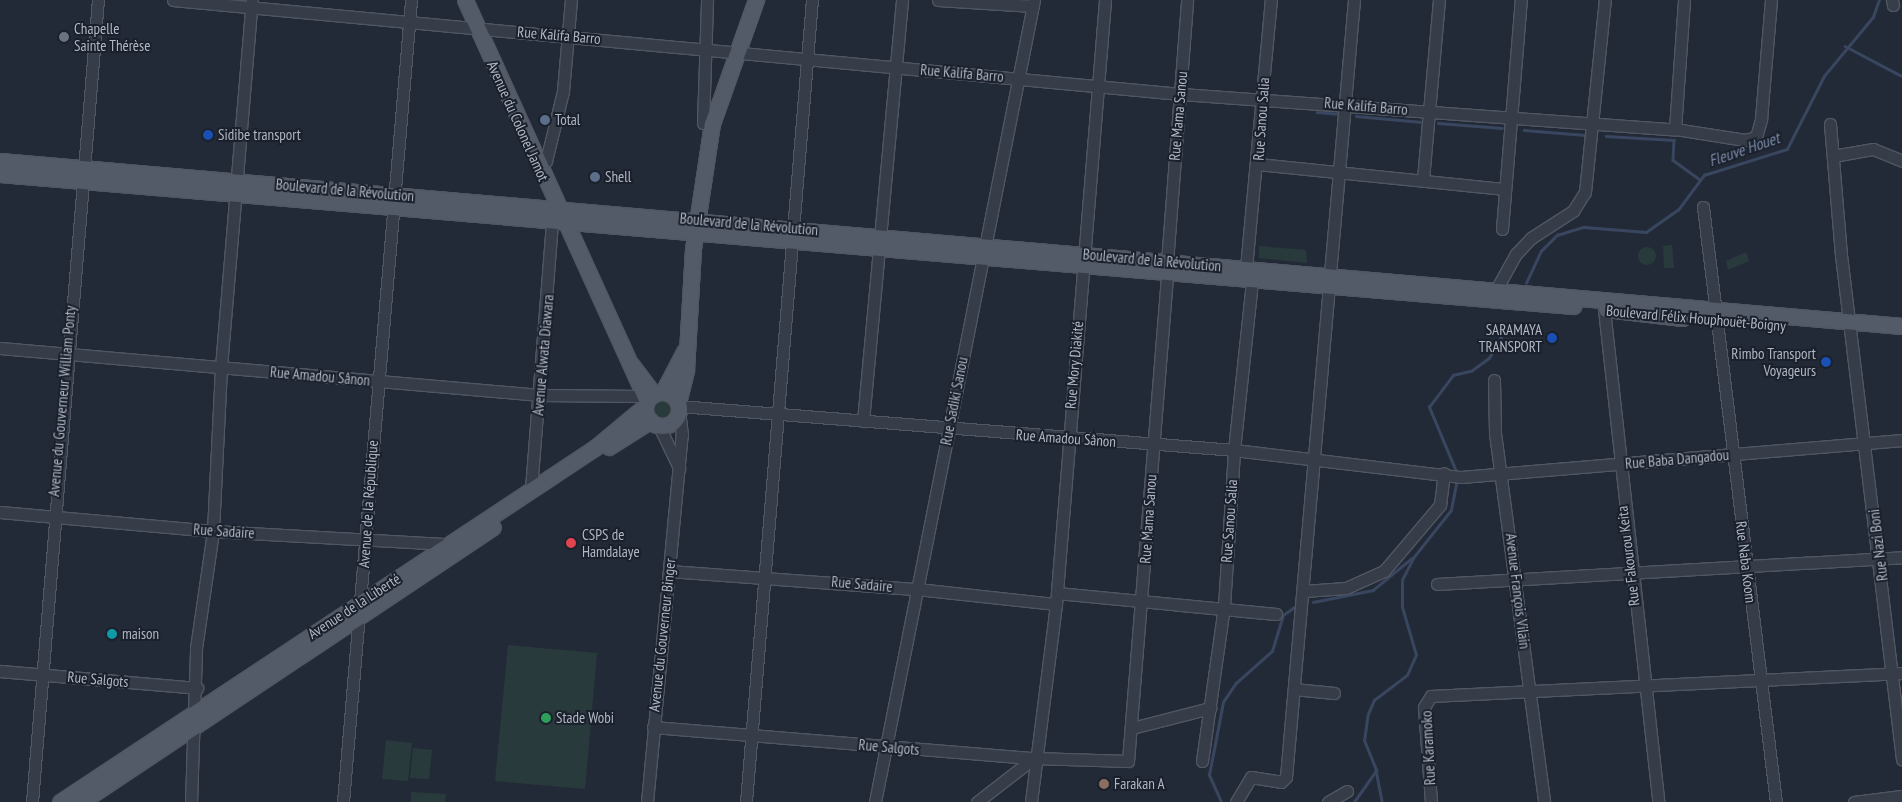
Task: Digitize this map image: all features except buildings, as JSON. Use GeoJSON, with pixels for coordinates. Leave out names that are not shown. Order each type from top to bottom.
{"type":"FeatureCollection","features":[{"type":"Feature","properties":{"kind":"main road","name":"Avenue du Colonel Jamot"},"geometry":{"type":"LineString","coordinates":[[465,0],[482,29]]}},
{"type":"Feature","properties":{"kind":"main road","name":"Avenue du Colonel Jamot"},"geometry":{"type":"LineString","coordinates":[[473,0],[482,29],[563,216],[631,363],[650,398]]}},
{"type":"Feature","properties":{"kind":"main road"},"geometry":{"type":"LineString","coordinates":[[693,231],[712,124],[746,0]]}},
{"type":"Feature","properties":{"kind":"main road"},"geometry":{"type":"LineString","coordinates":[[693,231],[703,123],[730,53],[756,0]]}},
{"type":"Feature","properties":{"kind":"main road","name":"Boulevard de la Révolution"},"geometry":{"type":"LineString","coordinates":[[0,161],[82,175]]}},
{"type":"Feature","properties":{"kind":"main road","name":"Boulevard de la Révolution"},"geometry":{"type":"LineString","coordinates":[[0,174],[82,175],[238,187],[563,216],[693,231],[795,235],[1329,282],[1494,294]]}},
{"type":"Feature","properties":{"kind":"main road","name":"Avenue du Gouverneur Binger"},"geometry":{"type":"LineString","coordinates":[[678,407],[688,347],[693,231]]}},
{"type":"Feature","properties":{"kind":"main road","name":"Boulevard Félix Houphouët-Boigny"},"geometry":{"type":"LineString","coordinates":[[1494,294],[1604,309],[1715,316]]}},
{"type":"Feature","properties":{"kind":"main road","name":"Boulevard Félix Houphouët-Boigny"},"geometry":{"type":"LineString","coordinates":[[1494,294],[1715,316],[1850,327],[1902,336]]}},
{"type":"Feature","properties":{"kind":"main road","name":"Boulevard Félix Houphouët-Boigny"},"geometry":{"type":"LineString","coordinates":[[1850,327],[1902,326]]}},
{"type":"Feature","properties":{"kind":"main road","name":"Avenue du Gouverneur Binger"},"geometry":{"type":"LineString","coordinates":[[650,398],[688,347]]}},
{"type":"Feature","properties":{"kind":"main road"},"geometry":{"type":"LineString","coordinates":[[655,424],[650,398],[678,407]]}},
{"type":"Feature","properties":{"kind":"main road","name":"Avenue de la Liberté"},"geometry":{"type":"LineString","coordinates":[[360,609],[448,544],[596,447],[650,398]]}},
{"type":"Feature","properties":{"kind":"main road","name":"Avenue de la Liberté"},"geometry":{"type":"LineString","coordinates":[[81,802],[194,720],[360,609],[655,424],[671,424],[678,407]]}},
{"type":"Feature","properties":{"kind":"main road","name":"Avenue de la Liberté"},"geometry":{"type":"LineString","coordinates":[[60,802],[194,720]]}},
{"type":"Feature","properties":{"kind":"street","name":"Avenue du Gouverneur William Ponty"},"geometry":{"type":"LineString","coordinates":[[32,802],[39,674],[98,0]]}},
{"type":"Feature","properties":{"kind":"street","name":"Rue Kalifa Barro"},"geometry":{"type":"LineString","coordinates":[[173,0],[252,4],[482,29],[566,34],[730,53],[1181,94],[1344,104],[1511,119],[1675,129],[1751,140],[1758,134],[1761,119],[1770,0]]}},
{"type":"Feature","properties":{"kind":"street","name":"Avenue de la République"},"geometry":{"type":"LineString","coordinates":[[343,802],[367,539],[377,382],[411,0]]}},
{"type":"Feature","properties":{"kind":"street"},"geometry":{"type":"LineString","coordinates":[[542,165],[563,90],[566,34],[571,0]]}},
{"type":"Feature","properties":{"kind":"street"},"geometry":{"type":"LineString","coordinates":[[703,123],[707,0]]}},
{"type":"Feature","properties":{"kind":"street"},"geometry":{"type":"LineString","coordinates":[[746,802],[779,416],[786,293],[795,235],[812,0]]}},
{"type":"Feature","properties":{"kind":"street"},"geometry":{"type":"LineString","coordinates":[[863,421],[882,242],[902,0]]}},
{"type":"Feature","properties":{"kind":"street"},"geometry":{"type":"LineString","coordinates":[[938,0],[1033,3]]}},
{"type":"Feature","properties":{"kind":"street","name":"Rue Mory Diakité"},"geometry":{"type":"LineString","coordinates":[[1031,802],[1034,758],[1056,599],[1105,0]]}},
{"type":"Feature","properties":{"kind":"street","name":"Rue Mama Sanou"},"geometry":{"type":"LineString","coordinates":[[1125,763],[1130,759],[1187,0]]}},
{"type":"Feature","properties":{"kind":"street","name":"Rue Sanou Salia"},"geometry":{"type":"LineString","coordinates":[[1202,761],[1224,606],[1234,450],[1262,100],[1272,0]]}},
{"type":"Feature","properties":{"kind":"street"},"geometry":{"type":"LineString","coordinates":[[1236,802],[1251,777],[1285,779],[1304,591],[1337,170],[1354,0]]}},
{"type":"Feature","properties":{"kind":"street"},"geometry":{"type":"LineString","coordinates":[[1423,179],[1439,0]]}},
{"type":"Feature","properties":{"kind":"street"},"geometry":{"type":"LineString","coordinates":[[1502,229],[1521,0]]}},
{"type":"Feature","properties":{"kind":"street"},"geometry":{"type":"LineString","coordinates":[[1494,294],[1531,238],[1581,202],[1592,124],[1604,0]]}},
{"type":"Feature","properties":{"kind":"street"},"geometry":{"type":"LineString","coordinates":[[1675,129],[1684,0]]}},
{"type":"Feature","properties":{"kind":"street","name":"Rue Sadiki Sanou"},"geometry":{"type":"LineString","coordinates":[[875,802],[1033,3]]}},
{"type":"Feature","properties":{"kind":"street"},"geometry":{"type":"LineString","coordinates":[[191,802],[196,648],[213,531],[221,367],[238,187],[252,4]]}},
{"type":"Feature","properties":{"kind":"street","name":"Rue Nazi Boni"},"geometry":{"type":"LineString","coordinates":[[1830,124],[1850,327],[1879,558],[1898,673],[1902,759]]}},
{"type":"Feature","properties":{"kind":"street"},"geometry":{"type":"LineString","coordinates":[[1833,156],[1873,149],[1902,161]]}},
{"type":"Feature","properties":{"kind":"street"},"geometry":{"type":"LineString","coordinates":[[1258,164],[1337,170],[1505,189]]}},
{"type":"Feature","properties":{"kind":"street","name":"Rue Naba Koom"},"geometry":{"type":"LineString","coordinates":[[1703,207],[1776,802]]}},
{"type":"Feature","properties":{"kind":"street","name":"Avenue Alwata Diawara"},"geometry":{"type":"LineString","coordinates":[[532,489],[540,395],[563,216]]}},
{"type":"Feature","properties":{"kind":"street","name":"Rue Fakourou Keita"},"geometry":{"type":"LineString","coordinates":[[1604,309],[1618,464],[1658,802]]}},
{"type":"Feature","properties":{"kind":"street","name":"Rue Amadou Sânon"},"geometry":{"type":"LineString","coordinates":[[0,348],[540,395],[650,398]]}},
{"type":"Feature","properties":{"kind":"street","name":"Avenue François Vilain"},"geometry":{"type":"LineString","coordinates":[[1494,380],[1494,423],[1517,580],[1544,802]]}},
{"type":"Feature","properties":{"kind":"street","name":"Rue Amadou Sânon"},"geometry":{"type":"LineString","coordinates":[[678,407],[1068,439],[1234,450],[1453,474]]}},
{"type":"Feature","properties":{"kind":"street","name":"Avenue du Gouverneur Binger"},"geometry":{"type":"LineString","coordinates":[[647,802],[679,468],[678,407]]}},
{"type":"Feature","properties":{"kind":"street"},"geometry":{"type":"LineString","coordinates":[[655,424],[679,468]]}},
{"type":"Feature","properties":{"kind":"street","name":"Rue Baba Dangadou"},"geometry":{"type":"LineString","coordinates":[[1453,474],[1502,474],[1902,440]]}},
{"type":"Feature","properties":{"kind":"street"},"geometry":{"type":"LineString","coordinates":[[1304,591],[1346,588],[1384,571],[1440,506],[1453,474]]}},
{"type":"Feature","properties":{"kind":"street","name":"Rue Sadaire"},"geometry":{"type":"LineString","coordinates":[[0,512],[213,531],[448,544]]}},
{"type":"Feature","properties":{"kind":"street"},"geometry":{"type":"LineString","coordinates":[[1437,584],[1746,564],[1902,557]]}},
{"type":"Feature","properties":{"kind":"street","name":"Rue Sadaire"},"geometry":{"type":"LineString","coordinates":[[668,571],[765,576],[1056,599],[1143,599],[1224,606],[1276,614]]}},
{"type":"Feature","properties":{"kind":"street","name":"Rue Salgots"},"geometry":{"type":"LineString","coordinates":[[0,671],[196,688]]}},
{"type":"Feature","properties":{"kind":"street"},"geometry":{"type":"LineString","coordinates":[[1530,691],[1761,678],[1898,673]]}},
{"type":"Feature","properties":{"kind":"street"},"geometry":{"type":"LineString","coordinates":[[1294,689],[1334,693]]}},
{"type":"Feature","properties":{"kind":"street","name":"Rue Karamoko"},"geometry":{"type":"LineString","coordinates":[[1431,802],[1424,707],[1431,696],[1530,691]]}},
{"type":"Feature","properties":{"kind":"street"},"geometry":{"type":"LineString","coordinates":[[1132,728],[1210,708]]}},
{"type":"Feature","properties":{"kind":"street","name":"Rue Salgots"},"geometry":{"type":"LineString","coordinates":[[653,727],[886,747],[1125,763]]}},
{"type":"Feature","properties":{"kind":"street"},"geometry":{"type":"LineString","coordinates":[[977,802],[1034,758]]}},
{"type":"Feature","properties":{"kind":"street"},"geometry":{"type":"LineString","coordinates":[[1328,802],[1347,791]]}},
{"type":"Feature","properties":{"kind":"street"},"geometry":{"type":"LineString","coordinates":[[1854,802],[1902,796]]}},
{"type":"Feature","properties":{"kind":"shaded area"},"geometry":{"type":"Polygon","coordinates":[[[1672,245],[1674,268],[1664,268],[1663,246],[1672,245]]]}},
{"type":"Feature","properties":{"kind":"shaded area"},"geometry":{"type":"Polygon","coordinates":[[[1259,246],[1306,250],[1307,263],[1259,258],[1259,246]]]}},
{"type":"Feature","properties":{"kind":"shaded area"},"geometry":{"type":"Polygon","coordinates":[[[1647,247],[1653,250],[1656,256],[1653,262],[1647,265],[1641,262],[1638,256],[1641,250],[1647,247]]]}},
{"type":"Feature","properties":{"kind":"shaded area"},"geometry":{"type":"Polygon","coordinates":[[[1746,252],[1749,261],[1728,270],[1726,261],[1746,252]]]}},
{"type":"Feature","properties":{"kind":"shaded area"},"geometry":{"type":"Polygon","coordinates":[[[661,396],[670,400],[674,409],[670,418],[661,422],[652,418],[648,409],[652,400],[661,396]]]}},
{"type":"Feature","properties":{"kind":"shaded area","name":"Stade Wobi"},"geometry":{"type":"Polygon","coordinates":[[[508,645],[597,653],[585,789],[495,781],[508,645]]]}},
{"type":"Feature","properties":{"kind":"shaded area"},"geometry":{"type":"Polygon","coordinates":[[[386,740],[412,743],[408,781],[382,779],[386,740]]]}},
{"type":"Feature","properties":{"kind":"shaded area"},"geometry":{"type":"Polygon","coordinates":[[[413,748],[432,750],[429,779],[410,778],[413,748]]]}},
{"type":"Feature","properties":{"kind":"shaded area"},"geometry":{"type":"Polygon","coordinates":[[[411,792],[446,794],[445,802],[411,802],[411,792]]]}},
{"type":"Feature","properties":{"kind":"waterway","name":"Fleuve Houet"},"geometry":{"type":"LineString","coordinates":[[1526,283],[1541,251],[1557,235],[1584,227],[1646,232],[1678,210],[1704,175],[1787,149],[1824,76],[1873,17],[1879,0]]}},
{"type":"Feature","properties":{"kind":"waterway"},"geometry":{"type":"LineString","coordinates":[[1845,46],[1902,76]]}},
{"type":"Feature","properties":{"kind":"waterway"},"geometry":{"type":"LineString","coordinates":[[1317,112],[1340,114]]}},
{"type":"Feature","properties":{"kind":"waterway"},"geometry":{"type":"LineString","coordinates":[[1356,116],[1422,122]]}},
{"type":"Feature","properties":{"kind":"waterway"},"geometry":{"type":"LineString","coordinates":[[1438,123],[1502,128]]}},
{"type":"Feature","properties":{"kind":"waterway"},"geometry":{"type":"LineString","coordinates":[[1524,130],[1585,135]]}},
{"type":"Feature","properties":{"kind":"waterway"},"geometry":{"type":"LineString","coordinates":[[1606,136],[1674,140],[1673,160],[1699,179]]}},
{"type":"Feature","properties":{"kind":"waterway","name":"Fleuve Houet"},"geometry":{"type":"LineString","coordinates":[[1457,474],[1429,407],[1453,375],[1471,371],[1489,358],[1509,324]]}},
{"type":"Feature","properties":{"kind":"waterway","name":"Fleuve Houet"},"geometry":{"type":"LineString","coordinates":[[1354,802],[1376,770],[1364,741],[1368,714],[1374,700],[1407,675],[1416,655],[1402,607],[1402,580],[1413,558],[1451,510],[1457,479]]}},
{"type":"Feature","properties":{"kind":"waterway"},"geometry":{"type":"LineString","coordinates":[[1313,602],[1373,590],[1412,558]]}},
{"type":"Feature","properties":{"kind":"waterway"},"geometry":{"type":"LineString","coordinates":[[1221,802],[1209,775],[1223,702],[1236,683],[1272,651],[1283,615],[1296,606]]}},
{"type":"Feature","properties":{"kind":"waterway"},"geometry":{"type":"LineString","coordinates":[[1376,770],[1382,802]]}},
{"type":"Feature","properties":{"kind":"place","name":"Chapelle Sainte Thérèse"},"geometry":{"type":"Point","coordinates":[64,37]}},
{"type":"Feature","properties":{"kind":"place","name":"Total"},"geometry":{"type":"Point","coordinates":[545,120]}},
{"type":"Feature","properties":{"kind":"place","name":"Sidibe transport"},"geometry":{"type":"Point","coordinates":[208,135]}},
{"type":"Feature","properties":{"kind":"place","name":"Shell"},"geometry":{"type":"Point","coordinates":[595,177]}},
{"type":"Feature","properties":{"kind":"place","name":"SARAMAYA TRANSPORT"},"geometry":{"type":"Point","coordinates":[1552,338]}},
{"type":"Feature","properties":{"kind":"place","name":"Rimbo Transport Voyageurs"},"geometry":{"type":"Point","coordinates":[1826,362]}},
{"type":"Feature","properties":{"kind":"place","name":"CSPS de Hamdalaye"},"geometry":{"type":"Point","coordinates":[571,543]}},
{"type":"Feature","properties":{"kind":"place","name":"maison"},"geometry":{"type":"Point","coordinates":[112,634]}},
{"type":"Feature","properties":{"kind":"place","name":"Stade Wobi"},"geometry":{"type":"Point","coordinates":[546,718]}},
{"type":"Feature","properties":{"kind":"place","name":"Farakan A"},"geometry":{"type":"Point","coordinates":[1104,784]}}]}
